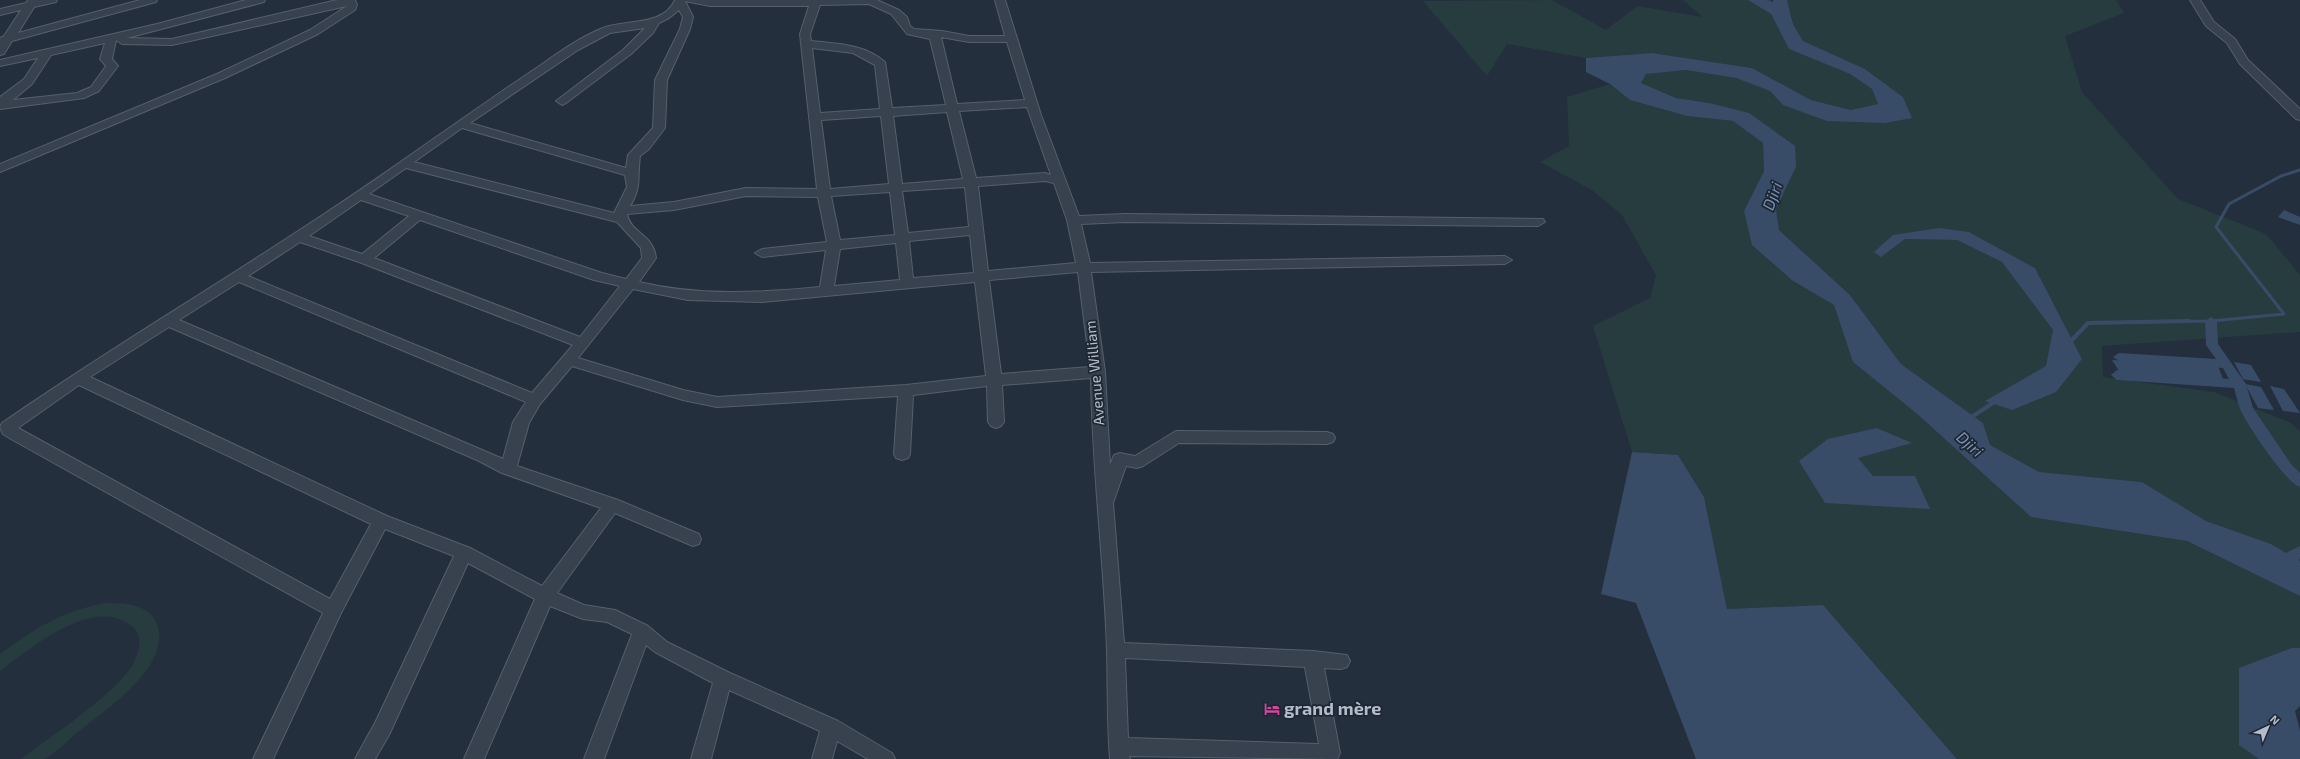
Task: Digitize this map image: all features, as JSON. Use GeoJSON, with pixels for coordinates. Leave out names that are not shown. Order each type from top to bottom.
{"type":"FeatureCollection","features":[{"type":"Feature","properties":{"kind":"street"},"geometry":{"type":"LineString","coordinates":[[0,12],[32,2],[52,0]]}},
{"type":"Feature","properties":{"kind":"street"},"geometry":{"type":"LineString","coordinates":[[3,40],[152,0]]}},
{"type":"Feature","properties":{"kind":"street"},"geometry":{"type":"LineString","coordinates":[[0,63],[108,40],[184,21],[224,8],[260,0]]}},
{"type":"Feature","properties":{"kind":"street"},"geometry":{"type":"LineString","coordinates":[[0,168],[222,76],[314,32],[351,8],[352,5],[349,0],[172,42],[108,40]]}},
{"type":"Feature","properties":{"kind":"street","name":"Avenue William"},"geometry":{"type":"LineString","coordinates":[[1000,0],[1032,103],[1058,180],[1074,220],[1083,267],[1098,372],[1105,505],[1116,650],[1117,728],[1120,753]]}},
{"type":"Feature","properties":{"kind":"street"},"geometry":{"type":"LineString","coordinates":[[2195,0],[2210,24],[2232,41],[2244,62],[2300,116]]}},
{"type":"Feature","properties":{"kind":"street"},"geometry":{"type":"LineString","coordinates":[[333,610],[9,430],[8,427],[13,422],[78,378],[299,237],[460,124],[600,32],[654,22],[665,16],[683,1],[710,4],[815,4],[871,1],[895,12],[903,19],[908,31],[926,32],[969,39],[1013,39]]}},
{"type":"Feature","properties":{"kind":"street"},"geometry":{"type":"LineString","coordinates":[[620,215],[630,197],[633,186],[631,173],[634,155],[645,146],[659,128],[661,80],[686,29],[688,17],[683,1]]}},
{"type":"Feature","properties":{"kind":"street"},"geometry":{"type":"LineString","coordinates":[[0,52],[3,40],[32,2]]}},
{"type":"Feature","properties":{"kind":"street"},"geometry":{"type":"LineString","coordinates":[[815,4],[807,24],[806,44],[824,192],[834,245],[826,292]]}},
{"type":"Feature","properties":{"kind":"street"},"geometry":{"type":"LineString","coordinates":[[562,101],[628,50],[649,31],[654,22]]}},
{"type":"Feature","properties":{"kind":"street"},"geometry":{"type":"LineString","coordinates":[[926,32],[935,37],[971,184],[994,380],[996,422]]}},
{"type":"Feature","properties":{"kind":"street"},"geometry":{"type":"LineString","coordinates":[[0,104],[80,96],[92,92],[112,66],[106,59],[108,40]]}},
{"type":"Feature","properties":{"kind":"street"},"geometry":{"type":"LineString","coordinates":[[806,44],[859,51],[873,56],[881,64],[907,283]]}},
{"type":"Feature","properties":{"kind":"street"},"geometry":{"type":"LineString","coordinates":[[0,104],[21,89],[32,78],[46,53]]}},
{"type":"Feature","properties":{"kind":"street"},"geometry":{"type":"LineString","coordinates":[[815,117],[887,111],[1032,103]]}},
{"type":"Feature","properties":{"kind":"street"},"geometry":{"type":"LineString","coordinates":[[460,124],[631,173]]}},
{"type":"Feature","properties":{"kind":"street"},"geometry":{"type":"LineString","coordinates":[[405,164],[620,215],[746,192],[824,192],[971,184],[1045,177],[1058,180]]}},
{"type":"Feature","properties":{"kind":"street"},"geometry":{"type":"LineString","coordinates":[[360,195],[600,277],[629,285],[688,295],[728,297],[826,292],[1083,267],[1117,268],[1505,260]]}},
{"type":"Feature","properties":{"kind":"street"},"geometry":{"type":"LineString","coordinates":[[364,259],[418,215]]}},
{"type":"Feature","properties":{"kind":"street"},"geometry":{"type":"LineString","coordinates":[[508,469],[521,422],[535,400],[569,360],[649,258],[649,252],[642,239],[620,215]]}},
{"type":"Feature","properties":{"kind":"street"},"geometry":{"type":"LineString","coordinates":[[1074,220],[1125,218],[1538,222]]}},
{"type":"Feature","properties":{"kind":"street"},"geometry":{"type":"LineString","coordinates":[[762,253],[976,230]]}},
{"type":"Feature","properties":{"kind":"street"},"geometry":{"type":"LineString","coordinates":[[299,237],[364,259],[582,343]]}},
{"type":"Feature","properties":{"kind":"street"},"geometry":{"type":"LineString","coordinates":[[237,276],[535,400]]}},
{"type":"Feature","properties":{"kind":"street"},"geometry":{"type":"LineString","coordinates":[[169,321],[483,456],[508,469],[612,505],[693,539]]}},
{"type":"Feature","properties":{"kind":"street"},"geometry":{"type":"LineString","coordinates":[[569,360],[683,395],[717,402],[906,390],[994,380],[1098,372]]}},
{"type":"Feature","properties":{"kind":"street"},"geometry":{"type":"LineString","coordinates":[[78,378],[381,521],[427,537],[464,553],[545,596],[583,612],[609,615],[642,631],[661,647],[723,679],[831,727],[885,759]]}},
{"type":"Feature","properties":{"kind":"street"},"geometry":{"type":"LineString","coordinates":[[902,454],[906,390]]}},
{"type":"Feature","properties":{"kind":"street"},"geometry":{"type":"LineString","coordinates":[[1105,505],[1120,459],[1137,462],[1154,453],[1176,437],[1327,438]]}},
{"type":"Feature","properties":{"kind":"street"},"geometry":{"type":"LineString","coordinates":[[474,759],[545,596],[584,546],[612,505]]}},
{"type":"Feature","properties":{"kind":"street"},"geometry":{"type":"LineString","coordinates":[[263,759],[333,610],[381,521]]}},
{"type":"Feature","properties":{"kind":"street"},"geometry":{"type":"LineString","coordinates":[[365,759],[382,729],[464,553]]}},
{"type":"Feature","properties":{"kind":"street"},"geometry":{"type":"LineString","coordinates":[[594,759],[642,631]]}},
{"type":"Feature","properties":{"kind":"street"},"geometry":{"type":"LineString","coordinates":[[1116,650],[1341,661]]}},
{"type":"Feature","properties":{"kind":"street"},"geometry":{"type":"LineString","coordinates":[[1120,753],[1330,753],[1313,659]]}},
{"type":"Feature","properties":{"kind":"street"},"geometry":{"type":"LineString","coordinates":[[701,759],[723,679]]}},
{"type":"Feature","properties":{"kind":"street"},"geometry":{"type":"LineString","coordinates":[[822,759],[831,727]]}},
{"type":"Feature","properties":{"kind":"green space"},"geometry":{"type":"Polygon","coordinates":[[[1552,0],[1606,30],[1637,6],[1703,17],[1683,0],[1748,0],[1771,14],[1789,49],[1850,74],[1872,89],[1878,104],[1851,110],[1811,100],[1752,68],[1652,53],[1586,58],[1507,44],[1487,76],[1423,1],[1552,0]]]}},
{"type":"Feature","properties":{"kind":"green space"},"geometry":{"type":"Polygon","coordinates":[[[1787,0],[2116,0],[2124,13],[2065,36],[2082,92],[2178,199],[2266,234],[2300,275],[2300,332],[2102,346],[2103,377],[2214,392],[2291,423],[2300,431],[2300,561],[2271,544],[2206,521],[2142,482],[2038,472],[1990,445],[1983,423],[1901,364],[1850,295],[1779,230],[1776,209],[1796,167],[1709,103],[1676,98],[1641,83],[1645,74],[1686,70],[1736,78],[1770,91],[1783,105],[1911,118],[1903,97],[1865,69],[1803,41],[1793,24],[1787,0]],[[1969,232],[1905,239],[1957,240],[2002,262],[2053,330],[2047,366],[1986,401],[2082,359],[2035,268],[1969,232]]]}},
{"type":"Feature","properties":{"kind":"green space"},"geometry":{"type":"Polygon","coordinates":[[[1610,84],[1630,100],[1687,116],[1733,121],[1763,143],[1764,171],[1744,211],[1793,281],[1834,305],[1853,362],[1916,413],[2031,517],[2187,541],[2300,596],[2300,648],[2292,648],[2240,745],[2259,759],[1957,759],[1823,605],[1727,609],[1704,497],[1678,455],[1632,452],[1593,326],[1650,298],[1656,275],[1622,215],[1592,190],[1540,162],[1569,146],[1567,97],[1610,84]],[[1876,428],[1825,503],[1915,477],[1873,477],[1858,458],[1911,443],[1876,428]]]}},
{"type":"Feature","properties":{"kind":"green space"},"geometry":{"type":"Polygon","coordinates":[[[105,603],[134,605],[147,611],[152,616],[156,622],[159,638],[156,654],[147,669],[135,684],[105,711],[47,758],[21,759],[83,714],[126,674],[138,653],[139,638],[132,626],[116,618],[99,617],[81,621],[63,628],[45,638],[0,671],[0,654],[25,636],[61,616],[105,603]]]}},
{"type":"Feature","properties":{"kind":"water","name":"Djiri"},"geometry":{"type":"Polygon","coordinates":[[[1748,0],[1769,0],[1773,2],[1773,0],[1787,0],[1793,24],[1803,41],[1865,69],[1903,97],[1912,118],[1885,123],[1827,121],[1783,105],[1770,91],[1736,78],[1686,70],[1646,74],[1641,83],[1676,98],[1709,103],[1749,113],[1795,146],[1796,167],[1776,209],[1779,230],[1850,295],[1901,364],[1983,423],[1990,445],[2039,472],[2142,482],[2206,521],[2271,544],[2300,561],[2300,596],[2187,541],[2031,517],[1916,413],[1853,362],[1834,305],[1793,281],[1752,245],[1744,211],[1764,171],[1763,143],[1733,121],[1687,116],[1630,100],[1610,84],[1586,72],[1586,58],[1652,53],[1752,68],[1811,100],[1851,110],[1878,104],[1872,89],[1850,74],[1789,49],[1771,14],[1748,0]]]}},
{"type":"Feature","properties":{"kind":"water"},"geometry":{"type":"Polygon","coordinates":[[[2284,210],[2300,217],[2300,225],[2278,217],[2284,210]]]}},
{"type":"Feature","properties":{"kind":"water"},"geometry":{"type":"Polygon","coordinates":[[[1939,228],[1969,232],[2035,268],[2082,359],[2056,392],[2012,410],[1985,401],[2046,366],[2053,330],[2002,262],[1957,240],[1905,239],[1881,257],[1874,252],[1893,235],[1939,228]]]}},
{"type":"Feature","properties":{"kind":"water"},"geometry":{"type":"Polygon","coordinates":[[[2112,360],[2218,366],[2223,379],[2119,371],[2112,360]]]}},
{"type":"Feature","properties":{"kind":"water"},"geometry":{"type":"Polygon","coordinates":[[[2234,362],[2251,365],[2261,382],[2243,379],[2234,362]]]}},
{"type":"Feature","properties":{"kind":"water"},"geometry":{"type":"Polygon","coordinates":[[[2245,384],[2261,387],[2274,410],[2258,408],[2245,384]]]}},
{"type":"Feature","properties":{"kind":"water"},"geometry":{"type":"Polygon","coordinates":[[[2270,386],[2284,389],[2300,413],[2283,411],[2270,386]]]}},
{"type":"Feature","properties":{"kind":"water"},"geometry":{"type":"Polygon","coordinates":[[[1877,428],[1912,443],[1858,458],[1873,476],[1915,476],[1930,509],[1825,503],[1799,461],[1828,439],[1877,428]]]}},
{"type":"Feature","properties":{"kind":"water"},"geometry":{"type":"Polygon","coordinates":[[[1632,452],[1678,455],[1704,497],[1727,609],[1823,605],[1957,759],[1696,759],[1636,603],[1601,594],[1632,452]]]}},
{"type":"Feature","properties":{"kind":"water"},"geometry":{"type":"Polygon","coordinates":[[[2292,648],[2300,648],[2300,706],[2295,711],[2300,731],[2300,759],[2259,759],[2239,745],[2239,668],[2292,648]]]}},
{"type":"Feature","properties":{"kind":"waterway"},"geometry":{"type":"LineString","coordinates":[[2156,322],[2211,321],[2284,314],[2216,227],[2229,204],[2281,176],[2300,170]]}},
{"type":"Feature","properties":{"kind":"waterway"},"geometry":{"type":"LineString","coordinates":[[2156,322],[2189,321]]}},
{"type":"Feature","properties":{"kind":"waterway"},"geometry":{"type":"LineString","coordinates":[[2211,321],[2212,345],[2227,364]]}},
{"type":"Feature","properties":{"kind":"waterway"},"geometry":{"type":"LineString","coordinates":[[2127,322],[2156,322]]}},
{"type":"Feature","properties":{"kind":"waterway"},"geometry":{"type":"LineString","coordinates":[[2070,342],[2088,323],[2156,322]]}},
{"type":"Feature","properties":{"kind":"waterway"},"geometry":{"type":"LineString","coordinates":[[2119,357],[2227,364]]}},
{"type":"Feature","properties":{"kind":"waterway"},"geometry":{"type":"LineString","coordinates":[[2227,364],[2239,384]]}},
{"type":"Feature","properties":{"kind":"waterway"},"geometry":{"type":"LineString","coordinates":[[2117,375],[2239,384]]}},
{"type":"Feature","properties":{"kind":"waterway"},"geometry":{"type":"LineString","coordinates":[[2239,384],[2247,409],[2286,468],[2300,482]]}},
{"type":"Feature","properties":{"kind":"waterway"},"geometry":{"type":"LineString","coordinates":[[1973,419],[1973,416],[1996,401]]}},
{"type":"Feature","properties":{"kind":"waterway"},"geometry":{"type":"LineString","coordinates":[[2277,564],[2300,552]]}},
{"type":"Feature","properties":{"kind":"place","name":"grand mère"},"geometry":{"type":"Point","coordinates":[1272,709]}}]}
